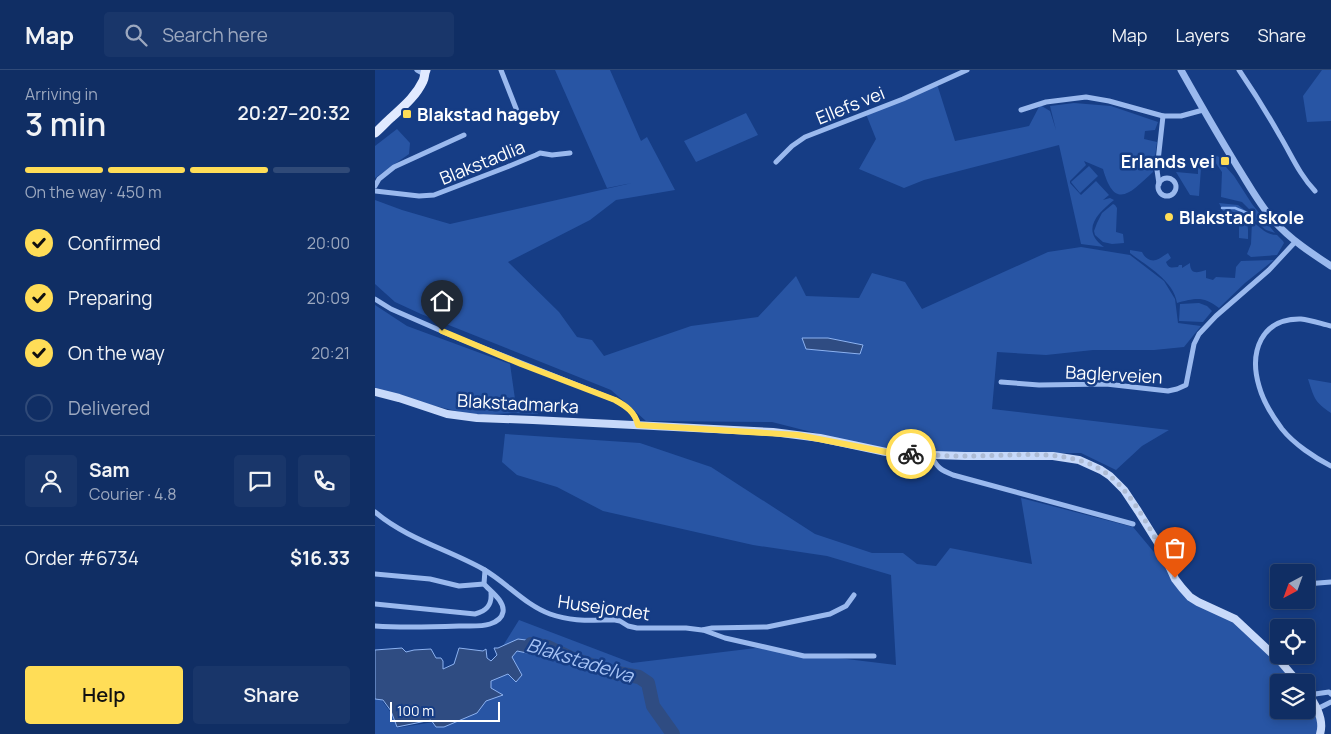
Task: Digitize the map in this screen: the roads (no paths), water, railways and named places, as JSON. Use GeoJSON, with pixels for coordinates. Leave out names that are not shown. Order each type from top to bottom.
{"type":"FeatureCollection","features":[{"type":"Feature","properties":{"kind":"main road"},"geometry":{"type":"LineString","coordinates":[[375,134],[399,112],[418,90],[424,79],[423,71]]}},
{"type":"Feature","properties":{"kind":"main road","name":"Blakstadmarka"},"geometry":{"type":"LineString","coordinates":[[375,392],[463,417],[798,435],[886,452],[931,456],[1053,456],[1079,460],[1101,470],[1124,490],[1161,548],[1175,578],[1182,588],[1198,602],[1235,619],[1292,674]]}},
{"type":"Feature","properties":{"kind":"main road"},"geometry":{"type":"LineString","coordinates":[[1315,706],[1322,728],[1320,734]]}},
{"type":"Feature","properties":{"kind":"street"},"geometry":{"type":"LineString","coordinates":[[501,70],[517,112]]}},
{"type":"Feature","properties":{"kind":"street","name":"Ellefs vei"},"geometry":{"type":"LineString","coordinates":[[776,162],[792,146],[805,137],[903,99],[967,70]]}},
{"type":"Feature","properties":{"kind":"street"},"geometry":{"type":"LineString","coordinates":[[1181,70],[1203,110],[1274,221],[1296,241],[1331,266]]}},
{"type":"Feature","properties":{"kind":"street"},"geometry":{"type":"LineString","coordinates":[[1239,70],[1279,134],[1299,172],[1315,191]]}},
{"type":"Feature","properties":{"kind":"street"},"geometry":{"type":"LineString","coordinates":[[1021,110],[1047,102],[1086,97],[1109,101],[1163,116],[1181,116],[1203,110]]}},
{"type":"Feature","properties":{"kind":"street"},"geometry":{"type":"LineString","coordinates":[[1159,184],[1157,170],[1163,116]]}},
{"type":"Feature","properties":{"kind":"street","name":"Blakstadlia"},"geometry":{"type":"LineString","coordinates":[[375,186],[379,179],[394,167],[464,135]]}},
{"type":"Feature","properties":{"kind":"street","name":"Blakstadlia"},"geometry":{"type":"LineString","coordinates":[[375,191],[435,196],[539,153],[552,155],[570,153]]}},
{"type":"Feature","properties":{"kind":"street","name":"Baglerveien"},"geometry":{"type":"LineString","coordinates":[[1001,382],[1039,385],[1107,384],[1168,391],[1187,385],[1194,344],[1199,334],[1222,310],[1269,270],[1296,241]]}},
{"type":"Feature","properties":{"kind":"street"},"geometry":{"type":"LineString","coordinates":[[375,299],[391,309],[453,336],[615,400],[633,412],[637,418],[638,425]]}},
{"type":"Feature","properties":{"kind":"street"},"geometry":{"type":"LineString","coordinates":[[1331,326],[1303,319],[1286,320],[1271,327],[1261,338],[1255,357],[1255,367],[1262,396],[1283,430],[1306,451],[1331,466]]}},
{"type":"Feature","properties":{"kind":"street"},"geometry":{"type":"LineString","coordinates":[[931,456],[940,469],[953,475],[1133,524]]}},
{"type":"Feature","properties":{"kind":"street","name":"Husejordet"},"geometry":{"type":"LineString","coordinates":[[375,512],[387,522],[415,538],[485,570],[528,602],[543,611],[559,617],[572,620],[620,621],[628,626],[637,628],[687,628],[702,630],[725,638],[804,656],[874,656]]}},
{"type":"Feature","properties":{"kind":"street"},"geometry":{"type":"LineString","coordinates":[[375,626],[489,625],[498,620],[503,612],[501,602],[484,584],[485,570]]}},
{"type":"Feature","properties":{"kind":"street"},"geometry":{"type":"LineString","coordinates":[[375,574],[430,579],[459,586],[484,584]]}},
{"type":"Feature","properties":{"kind":"street"},"geometry":{"type":"LineString","coordinates":[[1315,583],[1331,582]]}},
{"type":"Feature","properties":{"kind":"street"},"geometry":{"type":"LineString","coordinates":[[375,604],[475,614],[487,610],[491,592]]}},
{"type":"Feature","properties":{"kind":"street","name":"Husejordet"},"geometry":{"type":"LineString","coordinates":[[702,630],[712,628],[767,628],[830,614],[845,606],[854,595]]}},
{"type":"Feature","properties":{"kind":"street"},"geometry":{"type":"LineString","coordinates":[[1315,694],[1329,692],[1331,694]]}},
{"type":"Feature","properties":{"kind":"street"},"geometry":{"type":"LineString","coordinates":[[1317,709],[1331,702]]}},
{"type":"Feature","properties":{"kind":"waterway"},"geometry":{"type":"LineString","coordinates":[[1222,208],[1235,208],[1247,213]]}},
{"type":"Feature","properties":{"kind":"waterway","name":"Blakstadelva"},"geometry":{"type":"LineString","coordinates":[[531,644],[548,647],[571,658],[612,672],[639,677],[648,683],[653,706],[673,734]]}},
{"type":"Feature","properties":{"kind":"place","name":"Blakstad hageby"},"geometry":{"type":"Point","coordinates":[407,114]}},
{"type":"Feature","properties":{"kind":"place","name":"Erlands vei"},"geometry":{"type":"Point","coordinates":[1225,161]}},
{"type":"Feature","properties":{"kind":"place","name":"Blakstad skole"},"geometry":{"type":"Point","coordinates":[1169,217]}}]}
